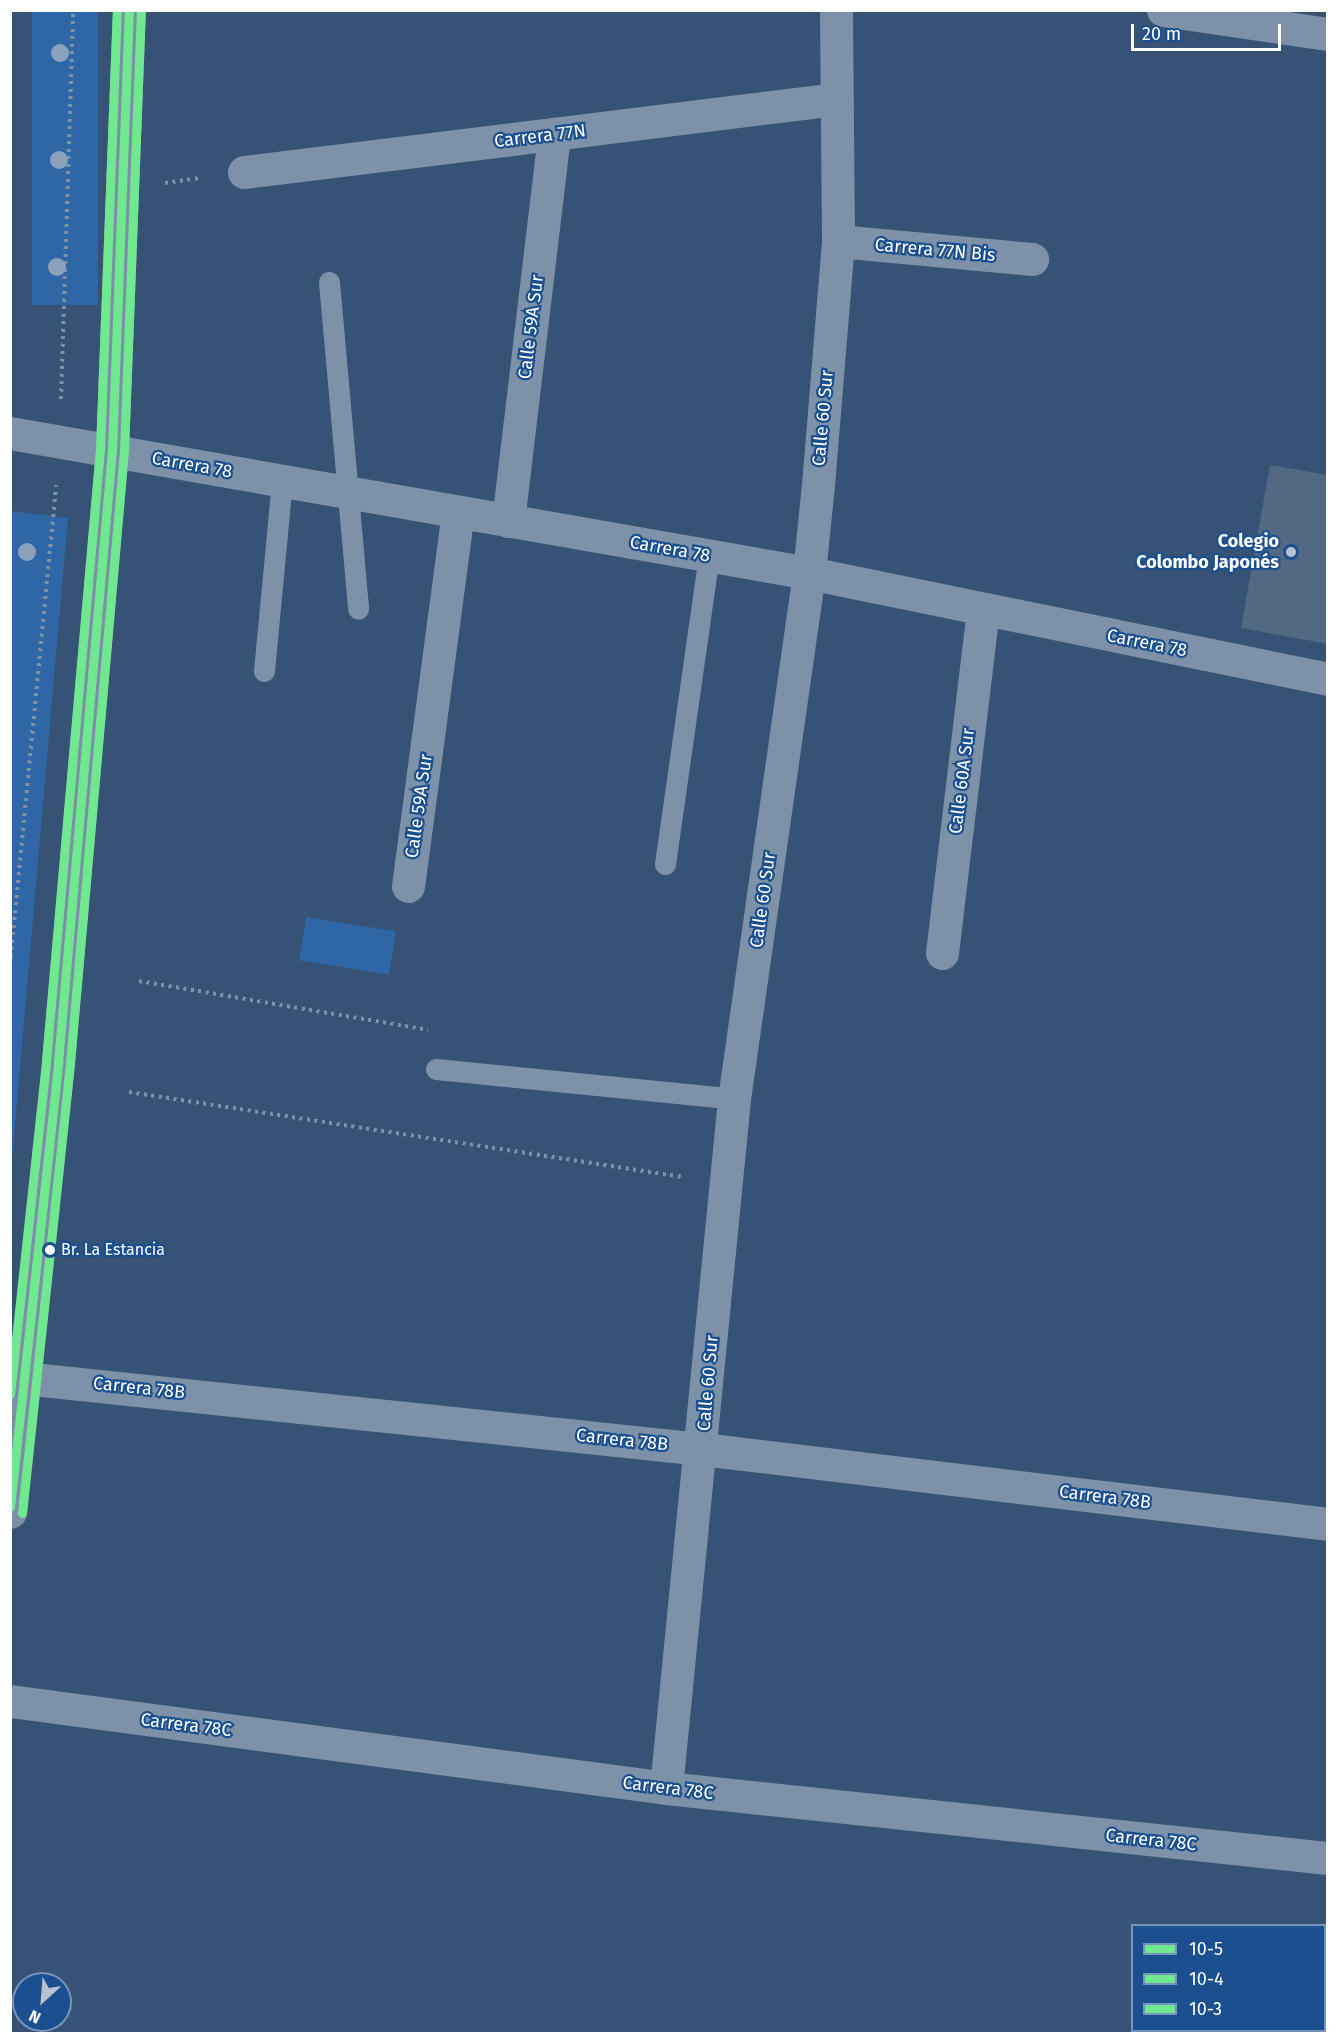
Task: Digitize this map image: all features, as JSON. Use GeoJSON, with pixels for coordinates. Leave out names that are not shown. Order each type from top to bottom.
{"type":"FeatureCollection","features":[{"type":"Feature","properties":{"kind":"main road"},"geometry":{"type":"LineString","coordinates":[[10,1512],[58,1062],[112,450],[124,189],[129,10]]}},
{"type":"Feature","properties":{"kind":"street","name":"Calle 60 Sur"},"geometry":{"type":"LineString","coordinates":[[666,1788],[702,1449],[734,1099],[809,573],[838,241],[836,10]]}},
{"type":"Feature","properties":{"kind":"street"},"geometry":{"type":"LineString","coordinates":[[1163,10],[1328,34]]}},
{"type":"Feature","properties":{"kind":"street","name":"Carrera 77N"},"geometry":{"type":"LineString","coordinates":[[244,172],[836,99]]}},
{"type":"Feature","properties":{"kind":"street","name":"Calle 59A Sur"},"geometry":{"type":"LineString","coordinates":[[508,520],[554,134]]}},
{"type":"Feature","properties":{"kind":"street","name":"Carrera 77N Bis"},"geometry":{"type":"LineString","coordinates":[[838,241],[1032,258]]}},
{"type":"Feature","properties":{"kind":"street","name":"Carrera 78"},"geometry":{"type":"LineString","coordinates":[[10,432],[809,573],[1328,679]]}},
{"type":"Feature","properties":{"kind":"street","name":"Calle 59A Sur"},"geometry":{"type":"LineString","coordinates":[[408,886],[458,512]]}},
{"type":"Feature","properties":{"kind":"street","name":"Calle 60A Sur"},"geometry":{"type":"LineString","coordinates":[[942,953],[983,609]]}},
{"type":"Feature","properties":{"kind":"street","name":"Carrera 78B"},"geometry":{"type":"LineString","coordinates":[[23,1378],[702,1449],[1328,1524]]}},
{"type":"Feature","properties":{"kind":"street","name":"Carrera 78C"},"geometry":{"type":"LineString","coordinates":[[10,1701],[666,1788],[1328,1858]]}},
{"type":"Feature","properties":{"kind":"lane"},"geometry":{"type":"LineString","coordinates":[[329,282],[345,492],[358,609]]}},
{"type":"Feature","properties":{"kind":"lane"},"geometry":{"type":"LineString","coordinates":[[264,671],[282,480]]}},
{"type":"Feature","properties":{"kind":"lane"},"geometry":{"type":"LineString","coordinates":[[665,864],[709,556]]}},
{"type":"Feature","properties":{"kind":"lane"},"geometry":{"type":"LineString","coordinates":[[436,1069],[734,1099]]}},
{"type":"Feature","properties":{"kind":"path"},"geometry":{"type":"LineString","coordinates":[[10,965],[60,441],[73,10]]}},
{"type":"Feature","properties":{"kind":"path"},"geometry":{"type":"LineString","coordinates":[[124,189],[244,172]]}},
{"type":"Feature","properties":{"kind":"path"},"geometry":{"type":"LineString","coordinates":[[129,1092],[687,1178]]}},
{"type":"Feature","properties":{"kind":"shaded area"},"geometry":{"type":"Polygon","coordinates":[[[32,11],[98,11],[98,305],[32,305],[32,11]]]}},
{"type":"Feature","properties":{"kind":"shaded area"},"geometry":{"type":"Polygon","coordinates":[[[10,511],[68,518],[11,1171],[10,511]]]}},
{"type":"Feature","properties":{"kind":"shaded area"},"geometry":{"type":"Polygon","coordinates":[[[306,917],[396,931],[389,975],[299,960],[306,917]]]}},
{"type":"Feature","properties":{"kind":"building","name":"Colegio Colombo Japonés"},"geometry":{"type":"Polygon","coordinates":[[[1270,465],[1328,475],[1328,644],[1241,628],[1270,465]]]}},
{"type":"Feature","properties":{"kind":"transit line","name":"10-3"},"geometry":{"type":"LineString","coordinates":[[10,1394],[46,1061],[100,449],[117,10]]}},
{"type":"Feature","properties":{"kind":"transit line","name":"10-5"},"geometry":{"type":"LineString","coordinates":[[10,1507],[58,1062],[112,450],[129,10]]}},
{"type":"Feature","properties":{"kind":"transit line","name":"10-4"},"geometry":{"type":"LineString","coordinates":[[22,1513],[70,1063],[124,451],[141,10]]}},
{"type":"Feature","properties":{"kind":"place","name":"Colegio Colombo Japonés"},"geometry":{"type":"Point","coordinates":[1291,552]}},
{"type":"Feature","properties":{"kind":"place","name":"Br. La Estancia"},"geometry":{"type":"Point","coordinates":[50,1250]}}]}
